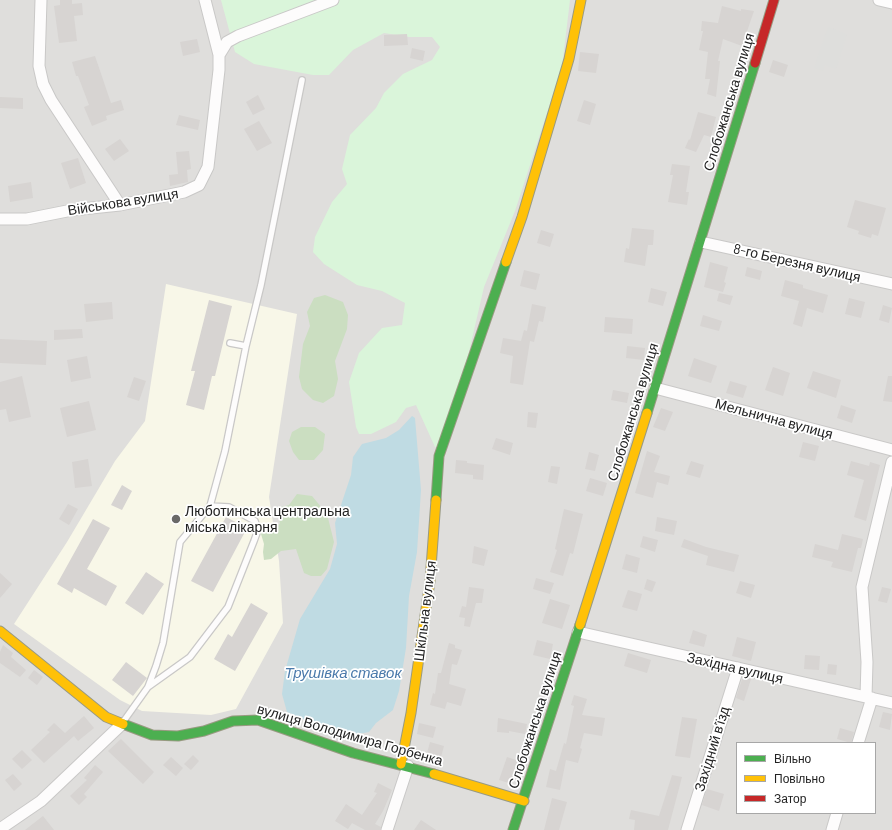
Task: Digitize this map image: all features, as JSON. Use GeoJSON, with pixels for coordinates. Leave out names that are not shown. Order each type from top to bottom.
{"type":"FeatureCollection","features":[{"type":"Feature","properties":{"kind":"street"},"geometry":{"type":"LineString","coordinates":[[41,0],[39,66],[43,84],[51,100],[120,205]]}},
{"type":"Feature","properties":{"kind":"street","name":"Військова вулиця"},"geometry":{"type":"LineString","coordinates":[[0,219],[27,219],[72,210],[120,205],[184,192],[199,184],[208,167],[219,70],[219,55],[205,0]]}},
{"type":"Feature","properties":{"kind":"street"},"geometry":{"type":"LineString","coordinates":[[219,55],[227,42],[238,36],[333,0]]}},
{"type":"Feature","properties":{"kind":"street","name":"Шкільна вулиця"},"geometry":{"type":"LineString","coordinates":[[387,830],[404,765],[430,581],[439,456],[522,217],[569,59],[581,0]]}},
{"type":"Feature","properties":{"kind":"street","name":"Слобожанська вулиця"},"geometry":{"type":"LineString","coordinates":[[513,830],[524,801],[701,242],[774,0]]}},
{"type":"Feature","properties":{"kind":"street"},"geometry":{"type":"LineString","coordinates":[[878,0],[892,3]]}},
{"type":"Feature","properties":{"kind":"street","name":"8-го Березня вулиця"},"geometry":{"type":"LineString","coordinates":[[701,242],[892,284]]}},
{"type":"Feature","properties":{"kind":"street","name":"Мельнична вулиця"},"geometry":{"type":"LineString","coordinates":[[655,388],[892,450]]}},
{"type":"Feature","properties":{"kind":"street"},"geometry":{"type":"LineString","coordinates":[[858,742],[869,698],[862,587],[892,462]]}},
{"type":"Feature","properties":{"kind":"street","name":"вулиця Володимира Горбенка"},"geometry":{"type":"LineString","coordinates":[[0,631],[106,717],[152,736],[178,736],[204,731],[233,721],[258,720],[353,753],[404,765],[524,801]]}},
{"type":"Feature","properties":{"kind":"street","name":"Західна вулиця"},"geometry":{"type":"LineString","coordinates":[[578,632],[892,703]]}},
{"type":"Feature","properties":{"kind":"street","name":"Західний в'їзд"},"geometry":{"type":"LineString","coordinates":[[687,830],[738,668]]}},
{"type":"Feature","properties":{"kind":"street"},"geometry":{"type":"LineString","coordinates":[[0,829],[41,801],[122,724]]}},
{"type":"Feature","properties":{"kind":"street"},"geometry":{"type":"LineString","coordinates":[[832,830],[837,814]]}},
{"type":"Feature","properties":{"kind":"lane"},"geometry":{"type":"LineString","coordinates":[[122,724],[148,687],[156,666],[163,643],[180,542],[210,506],[225,451],[246,346],[261,285],[302,80]]}},
{"type":"Feature","properties":{"kind":"lane"},"geometry":{"type":"LineString","coordinates":[[230,343],[246,346]]}},
{"type":"Feature","properties":{"kind":"lane"},"geometry":{"type":"LineString","coordinates":[[148,687],[190,657],[228,607],[258,530],[255,521],[229,507],[210,506]]}},
{"type":"Feature","properties":{"kind":"shaded area"},"geometry":{"type":"Polygon","coordinates":[[[0,0],[892,0],[892,830],[0,830],[0,0]]]}},
{"type":"Feature","properties":{"kind":"shaded area"},"geometry":{"type":"Polygon","coordinates":[[[828,27],[847,34],[836,69],[825,65],[823,71],[814,68],[828,27]]]}},
{"type":"Feature","properties":{"kind":"shaded area","name":"Люботинська центральна міська лікарня"},"geometry":{"type":"Polygon","coordinates":[[[166,284],[297,314],[269,497],[279,561],[283,623],[236,709],[211,715],[142,711],[120,700],[14,624],[67,542],[115,461],[145,421],[166,284]]]}},
{"type":"Feature","properties":{"kind":"green space"},"geometry":{"type":"Polygon","coordinates":[[[221,0],[570,0],[562,67],[515,211],[484,287],[447,447],[435,447],[416,405],[406,408],[396,422],[371,434],[359,434],[356,427],[349,382],[359,353],[382,328],[402,325],[405,303],[382,291],[357,285],[324,264],[313,252],[315,237],[332,202],[347,184],[342,169],[350,135],[376,108],[384,93],[403,74],[432,60],[440,47],[432,37],[409,37],[384,33],[353,50],[329,75],[313,75],[254,64],[235,52],[221,0]]]}},
{"type":"Feature","properties":{"kind":"green space"},"geometry":{"type":"Polygon","coordinates":[[[325,295],[343,302],[348,315],[347,329],[335,361],[338,379],[334,396],[323,403],[313,400],[302,389],[299,377],[303,344],[310,326],[307,312],[314,298],[325,295]]]}},
{"type":"Feature","properties":{"kind":"green space"},"geometry":{"type":"Polygon","coordinates":[[[301,427],[315,427],[325,434],[323,450],[314,460],[299,460],[293,452],[289,441],[292,432],[301,427]]]}},
{"type":"Feature","properties":{"kind":"green space"},"geometry":{"type":"Polygon","coordinates":[[[297,494],[312,496],[327,514],[334,542],[327,569],[321,576],[311,576],[304,573],[296,549],[281,551],[271,559],[264,560],[264,544],[261,534],[266,528],[280,524],[278,513],[281,507],[289,505],[297,494]]]}},
{"type":"Feature","properties":{"kind":"water","name":"Трушівка ставок"},"geometry":{"type":"Polygon","coordinates":[[[412,416],[415,418],[421,490],[417,552],[409,596],[406,648],[399,691],[393,710],[376,723],[369,732],[353,735],[334,734],[322,727],[287,712],[282,694],[285,671],[300,619],[330,569],[337,544],[335,523],[351,475],[353,457],[362,444],[386,438],[399,430],[412,416]]]}},
{"type":"Feature","properties":{"kind":"building"},"geometry":{"type":"Polygon","coordinates":[[[60,0],[72,0],[72,4],[82,3],[83,15],[74,16],[77,41],[59,43],[54,6],[60,5],[60,0]]]}},
{"type":"Feature","properties":{"kind":"building"},"geometry":{"type":"Polygon","coordinates":[[[722,6],[741,11],[741,9],[754,11],[742,46],[723,39],[718,61],[720,61],[716,97],[707,94],[710,79],[705,79],[708,52],[699,50],[703,31],[701,31],[702,21],[718,23],[722,6]]]}},
{"type":"Feature","properties":{"kind":"building"},"geometry":{"type":"Polygon","coordinates":[[[407,34],[408,45],[384,46],[384,35],[407,34]]]}},
{"type":"Feature","properties":{"kind":"building"},"geometry":{"type":"Polygon","coordinates":[[[197,39],[200,52],[183,56],[180,42],[197,39]]]}},
{"type":"Feature","properties":{"kind":"building"},"geometry":{"type":"Polygon","coordinates":[[[412,48],[425,51],[423,61],[410,58],[412,48]]]}},
{"type":"Feature","properties":{"kind":"building"},"geometry":{"type":"Polygon","coordinates":[[[580,52],[599,54],[596,73],[578,71],[580,52]]]}},
{"type":"Feature","properties":{"kind":"building"},"geometry":{"type":"Polygon","coordinates":[[[95,56],[111,103],[121,100],[124,110],[106,116],[107,120],[92,126],[84,107],[89,105],[78,76],[76,76],[72,62],[95,56]]]}},
{"type":"Feature","properties":{"kind":"building"},"geometry":{"type":"Polygon","coordinates":[[[773,60],[788,65],[784,77],[769,72],[773,60]]]}},
{"type":"Feature","properties":{"kind":"building"},"geometry":{"type":"Polygon","coordinates":[[[258,95],[265,109],[253,115],[246,102],[258,95]]]}},
{"type":"Feature","properties":{"kind":"building"},"geometry":{"type":"Polygon","coordinates":[[[0,97],[23,98],[23,109],[0,108],[0,97]]]}},
{"type":"Feature","properties":{"kind":"building"},"geometry":{"type":"Polygon","coordinates":[[[584,100],[596,104],[590,125],[577,121],[584,100]]]}},
{"type":"Feature","properties":{"kind":"building"},"geometry":{"type":"Polygon","coordinates":[[[698,112],[716,117],[711,137],[704,135],[696,152],[685,148],[689,139],[690,140],[698,112]]]}},
{"type":"Feature","properties":{"kind":"building"},"geometry":{"type":"Polygon","coordinates":[[[179,115],[200,120],[198,130],[176,125],[179,115]]]}},
{"type":"Feature","properties":{"kind":"building"},"geometry":{"type":"Polygon","coordinates":[[[259,121],[272,143],[257,151],[244,129],[259,121]]]}},
{"type":"Feature","properties":{"kind":"building"},"geometry":{"type":"Polygon","coordinates":[[[120,139],[129,151],[114,161],[105,149],[120,139]]]}},
{"type":"Feature","properties":{"kind":"building"},"geometry":{"type":"Polygon","coordinates":[[[189,151],[191,169],[187,170],[188,182],[170,186],[169,175],[178,174],[176,152],[189,151]]]}},
{"type":"Feature","properties":{"kind":"building"},"geometry":{"type":"Polygon","coordinates":[[[78,158],[86,183],[70,189],[61,163],[78,158]]]}},
{"type":"Feature","properties":{"kind":"building"},"geometry":{"type":"Polygon","coordinates":[[[672,164],[690,166],[686,192],[689,192],[687,205],[668,202],[673,175],[670,175],[672,164]]]}},
{"type":"Feature","properties":{"kind":"building"},"geometry":{"type":"Polygon","coordinates":[[[31,182],[33,198],[10,202],[8,186],[31,182]]]}},
{"type":"Feature","properties":{"kind":"building"},"geometry":{"type":"Polygon","coordinates":[[[855,200],[886,208],[878,236],[872,234],[871,238],[858,234],[859,231],[847,227],[855,200]]]}},
{"type":"Feature","properties":{"kind":"building"},"geometry":{"type":"Polygon","coordinates":[[[632,228],[654,230],[653,245],[648,245],[645,266],[624,262],[626,248],[629,249],[632,228]]]}},
{"type":"Feature","properties":{"kind":"building"},"geometry":{"type":"Polygon","coordinates":[[[541,230],[554,234],[550,247],[537,243],[541,230]]]}},
{"type":"Feature","properties":{"kind":"building"},"geometry":{"type":"Polygon","coordinates":[[[710,262],[728,267],[723,292],[704,287],[710,262]]]}},
{"type":"Feature","properties":{"kind":"building"},"geometry":{"type":"Polygon","coordinates":[[[747,267],[762,271],[760,280],[745,276],[747,267]]]}},
{"type":"Feature","properties":{"kind":"building"},"geometry":{"type":"Polygon","coordinates":[[[524,270],[540,274],[536,290],[520,286],[524,270]]]}},
{"type":"Feature","properties":{"kind":"building"},"geometry":{"type":"Polygon","coordinates":[[[785,280],[803,285],[803,288],[828,295],[823,313],[807,308],[802,327],[793,324],[799,301],[781,296],[785,280]]]}},
{"type":"Feature","properties":{"kind":"building"},"geometry":{"type":"Polygon","coordinates":[[[651,288],[667,292],[663,306],[648,302],[651,288]]]}},
{"type":"Feature","properties":{"kind":"building"},"geometry":{"type":"Polygon","coordinates":[[[719,293],[733,296],[730,305],[717,301],[719,293]]]}},
{"type":"Feature","properties":{"kind":"building"},"geometry":{"type":"Polygon","coordinates":[[[849,298],[865,302],[861,318],[845,314],[849,298]]]}},
{"type":"Feature","properties":{"kind":"building"},"geometry":{"type":"Polygon","coordinates":[[[209,300],[232,306],[215,376],[212,376],[204,410],[186,405],[195,371],[191,371],[209,300]]]}},
{"type":"Feature","properties":{"kind":"building"},"geometry":{"type":"Polygon","coordinates":[[[112,302],[113,319],[86,322],[84,304],[112,302]]]}},
{"type":"Feature","properties":{"kind":"building"},"geometry":{"type":"Polygon","coordinates":[[[532,304],[546,307],[543,322],[539,321],[534,342],[530,341],[523,385],[510,383],[513,356],[500,353],[503,338],[521,341],[524,330],[527,331],[532,304]]]}},
{"type":"Feature","properties":{"kind":"building"},"geometry":{"type":"Polygon","coordinates":[[[883,305],[892,308],[889,323],[879,320],[883,305]]]}},
{"type":"Feature","properties":{"kind":"building"},"geometry":{"type":"Polygon","coordinates":[[[703,315],[722,321],[719,331],[700,326],[703,315]]]}},
{"type":"Feature","properties":{"kind":"building"},"geometry":{"type":"Polygon","coordinates":[[[605,317],[633,319],[632,334],[604,332],[605,317]]]}},
{"type":"Feature","properties":{"kind":"building"},"geometry":{"type":"Polygon","coordinates":[[[82,329],[83,338],[54,340],[54,330],[82,329]]]}},
{"type":"Feature","properties":{"kind":"building"},"geometry":{"type":"Polygon","coordinates":[[[0,339],[47,341],[46,365],[0,363],[0,339]]]}},
{"type":"Feature","properties":{"kind":"building"},"geometry":{"type":"Polygon","coordinates":[[[627,346],[645,348],[644,360],[626,358],[627,346]]]}},
{"type":"Feature","properties":{"kind":"building"},"geometry":{"type":"Polygon","coordinates":[[[87,356],[91,378],[71,382],[67,360],[87,356]]]}},
{"type":"Feature","properties":{"kind":"building"},"geometry":{"type":"Polygon","coordinates":[[[694,358],[717,366],[711,383],[688,376],[694,358]]]}},
{"type":"Feature","properties":{"kind":"building"},"geometry":{"type":"Polygon","coordinates":[[[773,367],[790,373],[783,396],[765,390],[773,367]]]}},
{"type":"Feature","properties":{"kind":"building"},"geometry":{"type":"Polygon","coordinates":[[[813,371],[841,380],[836,398],[807,388],[813,371]]]}},
{"type":"Feature","properties":{"kind":"building"},"geometry":{"type":"Polygon","coordinates":[[[22,376],[31,417],[9,422],[6,409],[0,410],[0,382],[22,376]]]}},
{"type":"Feature","properties":{"kind":"building"},"geometry":{"type":"Polygon","coordinates":[[[888,376],[892,376],[892,402],[883,401],[888,376]]]}},
{"type":"Feature","properties":{"kind":"building"},"geometry":{"type":"Polygon","coordinates":[[[134,377],[146,381],[139,401],[127,397],[134,377]]]}},
{"type":"Feature","properties":{"kind":"building"},"geometry":{"type":"Polygon","coordinates":[[[730,381],[747,386],[743,398],[726,393],[730,381]]]}},
{"type":"Feature","properties":{"kind":"building"},"geometry":{"type":"Polygon","coordinates":[[[613,390],[629,393],[627,403],[611,400],[613,390]]]}},
{"type":"Feature","properties":{"kind":"building"},"geometry":{"type":"Polygon","coordinates":[[[89,401],[96,430],[67,437],[60,408],[89,401]]]}},
{"type":"Feature","properties":{"kind":"building"},"geometry":{"type":"Polygon","coordinates":[[[841,405],[856,410],[852,423],[837,418],[841,405]]]}},
{"type":"Feature","properties":{"kind":"building"},"geometry":{"type":"Polygon","coordinates":[[[661,408],[673,412],[665,431],[653,427],[661,408]]]}},
{"type":"Feature","properties":{"kind":"building"},"geometry":{"type":"Polygon","coordinates":[[[528,412],[538,413],[536,428],[527,427],[528,412]]]}},
{"type":"Feature","properties":{"kind":"building"},"geometry":{"type":"Polygon","coordinates":[[[496,438],[513,443],[510,455],[492,449],[496,438]]]}},
{"type":"Feature","properties":{"kind":"building"},"geometry":{"type":"Polygon","coordinates":[[[803,442],[819,446],[815,461],[799,457],[803,442]]]}},
{"type":"Feature","properties":{"kind":"building"},"geometry":{"type":"Polygon","coordinates":[[[647,451],[660,456],[654,472],[670,476],[668,485],[657,482],[653,498],[635,493],[647,451]]]}},
{"type":"Feature","properties":{"kind":"building"},"geometry":{"type":"Polygon","coordinates":[[[589,452],[599,455],[595,471],[585,469],[589,452]]]}},
{"type":"Feature","properties":{"kind":"building"},"geometry":{"type":"Polygon","coordinates":[[[88,459],[92,486],[75,488],[72,462],[88,459]]]}},
{"type":"Feature","properties":{"kind":"building"},"geometry":{"type":"Polygon","coordinates":[[[456,460],[484,465],[483,480],[473,479],[473,475],[455,473],[456,460]]]}},
{"type":"Feature","properties":{"kind":"building"},"geometry":{"type":"Polygon","coordinates":[[[691,461],[704,465],[700,478],[686,474],[691,461]]]}},
{"type":"Feature","properties":{"kind":"building"},"geometry":{"type":"Polygon","coordinates":[[[851,461],[869,466],[870,462],[880,465],[866,521],[854,517],[864,480],[847,475],[851,461]]]}},
{"type":"Feature","properties":{"kind":"building"},"geometry":{"type":"Polygon","coordinates":[[[551,466],[560,467],[557,484],[548,482],[551,466]]]}},
{"type":"Feature","properties":{"kind":"building"},"geometry":{"type":"Polygon","coordinates":[[[590,478],[607,483],[603,496],[586,491],[590,478]]]}},
{"type":"Feature","properties":{"kind":"building"},"geometry":{"type":"Polygon","coordinates":[[[122,485],[132,491],[122,510],[111,505],[122,485]]]}},
{"type":"Feature","properties":{"kind":"building"},"geometry":{"type":"Polygon","coordinates":[[[68,504],[78,509],[69,525],[59,519],[68,504]]]}},
{"type":"Feature","properties":{"kind":"building"},"geometry":{"type":"Polygon","coordinates":[[[564,509],[583,514],[573,554],[570,553],[563,576],[550,572],[557,550],[555,549],[564,509]]]}},
{"type":"Feature","properties":{"kind":"building"},"geometry":{"type":"Polygon","coordinates":[[[226,517],[247,528],[213,592],[191,581],[226,517]]]}},
{"type":"Feature","properties":{"kind":"building"},"geometry":{"type":"Polygon","coordinates":[[[657,517],[677,521],[674,535],[655,531],[657,517]]]}},
{"type":"Feature","properties":{"kind":"building"},"geometry":{"type":"Polygon","coordinates":[[[93,519],[110,528],[87,569],[117,586],[106,606],[74,588],[72,593],[57,584],[93,519]]]}},
{"type":"Feature","properties":{"kind":"building"},"geometry":{"type":"Polygon","coordinates":[[[842,534],[863,539],[861,548],[858,548],[852,572],[831,567],[833,562],[812,557],[815,544],[838,550],[842,534]]]}},
{"type":"Feature","properties":{"kind":"building"},"geometry":{"type":"Polygon","coordinates":[[[643,536],[658,540],[655,552],[640,547],[643,536]]]}},
{"type":"Feature","properties":{"kind":"building"},"geometry":{"type":"Polygon","coordinates":[[[684,539],[706,547],[739,555],[734,572],[706,565],[708,556],[681,547],[684,539]]]}},
{"type":"Feature","properties":{"kind":"building"},"geometry":{"type":"Polygon","coordinates":[[[474,546],[488,550],[484,566],[472,563],[474,546]]]}},
{"type":"Feature","properties":{"kind":"building"},"geometry":{"type":"Polygon","coordinates":[[[626,554],[640,558],[637,573],[622,569],[626,554]]]}},
{"type":"Feature","properties":{"kind":"building"},"geometry":{"type":"Polygon","coordinates":[[[146,572],[164,584],[143,615],[125,603],[146,572]]]}},
{"type":"Feature","properties":{"kind":"building"},"geometry":{"type":"Polygon","coordinates":[[[0,573],[12,584],[0,598],[0,573]]]}},
{"type":"Feature","properties":{"kind":"building"},"geometry":{"type":"Polygon","coordinates":[[[536,578],[554,583],[550,594],[533,589],[536,578]]]}},
{"type":"Feature","properties":{"kind":"building"},"geometry":{"type":"Polygon","coordinates":[[[647,579],[656,582],[652,592],[644,589],[647,579]]]}},
{"type":"Feature","properties":{"kind":"building"},"geometry":{"type":"Polygon","coordinates":[[[740,581],[755,585],[751,598],[736,593],[740,581]]]}},
{"type":"Feature","properties":{"kind":"building"},"geometry":{"type":"Polygon","coordinates":[[[469,587],[484,589],[482,603],[476,603],[470,627],[464,626],[465,618],[459,617],[462,606],[466,607],[469,587]]]}},
{"type":"Feature","properties":{"kind":"building"},"geometry":{"type":"Polygon","coordinates":[[[882,587],[891,589],[887,603],[878,601],[882,587]]]}},
{"type":"Feature","properties":{"kind":"building"},"geometry":{"type":"Polygon","coordinates":[[[628,590],[642,594],[637,611],[622,607],[628,590]]]}},
{"type":"Feature","properties":{"kind":"building"},"geometry":{"type":"Polygon","coordinates":[[[550,599],[570,605],[562,629],[542,623],[550,599]]]}},
{"type":"Feature","properties":{"kind":"building"},"geometry":{"type":"Polygon","coordinates":[[[251,603],[268,613],[235,671],[214,659],[228,634],[232,637],[251,603]]]}},
{"type":"Feature","properties":{"kind":"building"},"geometry":{"type":"Polygon","coordinates":[[[693,630],[707,635],[704,647],[689,643],[693,630]]]}},
{"type":"Feature","properties":{"kind":"building"},"geometry":{"type":"Polygon","coordinates":[[[737,637],[756,642],[751,661],[732,656],[737,637]]]}},
{"type":"Feature","properties":{"kind":"building"},"geometry":{"type":"Polygon","coordinates":[[[537,640],[553,644],[550,659],[533,655],[537,640]]]}},
{"type":"Feature","properties":{"kind":"building"},"geometry":{"type":"Polygon","coordinates":[[[449,643],[455,645],[455,648],[462,650],[457,665],[452,664],[449,684],[466,689],[461,706],[447,702],[445,709],[430,705],[433,693],[435,694],[438,673],[441,673],[449,643]]]}},
{"type":"Feature","properties":{"kind":"building"},"geometry":{"type":"Polygon","coordinates":[[[3,645],[13,653],[11,657],[26,670],[20,677],[0,663],[0,652],[3,645]]]}},
{"type":"Feature","properties":{"kind":"building"},"geometry":{"type":"Polygon","coordinates":[[[628,653],[651,660],[647,673],[624,666],[628,653]]]}},
{"type":"Feature","properties":{"kind":"building"},"geometry":{"type":"Polygon","coordinates":[[[805,655],[820,656],[819,670],[804,669],[805,655]]]}},
{"type":"Feature","properties":{"kind":"building"},"geometry":{"type":"Polygon","coordinates":[[[126,662],[147,678],[133,696],[112,680],[126,662]]]}},
{"type":"Feature","properties":{"kind":"building"},"geometry":{"type":"Polygon","coordinates":[[[828,664],[837,665],[836,675],[827,674],[828,664]]]}},
{"type":"Feature","properties":{"kind":"building"},"geometry":{"type":"Polygon","coordinates":[[[34,670],[43,677],[37,685],[28,678],[34,670]]]}},
{"type":"Feature","properties":{"kind":"building"},"geometry":{"type":"Polygon","coordinates":[[[743,676],[751,679],[744,701],[736,698],[743,676]]]}},
{"type":"Feature","properties":{"kind":"building"},"geometry":{"type":"Polygon","coordinates":[[[574,695],[587,699],[582,715],[605,718],[602,736],[584,733],[578,763],[566,760],[560,790],[546,787],[550,769],[556,771],[564,743],[566,744],[574,706],[571,705],[574,695]]]}},
{"type":"Feature","properties":{"kind":"building"},"geometry":{"type":"Polygon","coordinates":[[[883,712],[892,714],[890,730],[879,727],[883,712]]]}},
{"type":"Feature","properties":{"kind":"building"},"geometry":{"type":"Polygon","coordinates":[[[84,716],[94,728],[78,741],[74,736],[44,763],[31,750],[50,732],[47,730],[54,723],[65,733],[84,716]]]}},
{"type":"Feature","properties":{"kind":"building"},"geometry":{"type":"Polygon","coordinates":[[[682,717],[697,719],[690,758],[675,756],[682,717]]]}},
{"type":"Feature","properties":{"kind":"building"},"geometry":{"type":"Polygon","coordinates":[[[498,718],[527,724],[525,734],[509,731],[509,733],[497,732],[498,718]]]}},
{"type":"Feature","properties":{"kind":"building"},"geometry":{"type":"Polygon","coordinates":[[[419,723],[436,727],[433,738],[417,734],[419,723]]]}},
{"type":"Feature","properties":{"kind":"building"},"geometry":{"type":"Polygon","coordinates":[[[840,728],[854,732],[851,742],[837,739],[840,728]]]}},
{"type":"Feature","properties":{"kind":"building"},"geometry":{"type":"Polygon","coordinates":[[[121,739],[154,772],[143,784],[108,751],[121,739]]]}},
{"type":"Feature","properties":{"kind":"building"},"geometry":{"type":"Polygon","coordinates":[[[430,742],[444,746],[440,761],[426,757],[430,742]]]}},
{"type":"Feature","properties":{"kind":"building"},"geometry":{"type":"Polygon","coordinates":[[[22,750],[32,760],[22,769],[12,759],[22,750]]]}},
{"type":"Feature","properties":{"kind":"building"},"geometry":{"type":"Polygon","coordinates":[[[193,755],[199,761],[191,770],[184,764],[193,755]]]}},
{"type":"Feature","properties":{"kind":"building"},"geometry":{"type":"Polygon","coordinates":[[[171,757],[183,768],[176,776],[163,765],[171,757]]]}},
{"type":"Feature","properties":{"kind":"building"},"geometry":{"type":"Polygon","coordinates":[[[507,757],[519,761],[512,784],[499,780],[507,757]]]}},
{"type":"Feature","properties":{"kind":"building"},"geometry":{"type":"Polygon","coordinates":[[[95,765],[103,772],[84,794],[87,797],[79,805],[70,796],[87,780],[84,778],[95,765]]]}},
{"type":"Feature","properties":{"kind":"building"},"geometry":{"type":"Polygon","coordinates":[[[13,774],[22,784],[14,791],[5,780],[13,774]]]}},
{"type":"Feature","properties":{"kind":"building"},"geometry":{"type":"Polygon","coordinates":[[[672,775],[682,777],[668,830],[634,830],[635,820],[629,819],[631,810],[659,816],[672,775]]]}},
{"type":"Feature","properties":{"kind":"building"},"geometry":{"type":"Polygon","coordinates":[[[378,783],[392,790],[383,811],[375,824],[381,827],[380,830],[365,830],[352,823],[348,829],[335,821],[346,804],[362,815],[377,793],[374,792],[378,783]]]}},
{"type":"Feature","properties":{"kind":"building"},"geometry":{"type":"Polygon","coordinates":[[[707,789],[724,794],[719,811],[702,805],[707,789]]]}},
{"type":"Feature","properties":{"kind":"building"},"geometry":{"type":"Polygon","coordinates":[[[552,798],[567,802],[559,830],[544,830],[552,798]]]}},
{"type":"Feature","properties":{"kind":"building"},"geometry":{"type":"Polygon","coordinates":[[[43,816],[54,830],[25,830],[43,816]]]}},
{"type":"Feature","properties":{"kind":"building"},"geometry":{"type":"Polygon","coordinates":[[[421,820],[436,830],[414,830],[421,820]]]}},
{"type":"Feature","properties":{"kind":"traffic: fast"},"geometry":{"type":"LineString","coordinates":[[647,413],[755,63]]}},
{"type":"Feature","properties":{"kind":"traffic: fast"},"geometry":{"type":"LineString","coordinates":[[436,500],[439,456],[506,262]]}},
{"type":"Feature","properties":{"kind":"traffic: fast"},"geometry":{"type":"LineString","coordinates":[[513,830],[580,625]]}},
{"type":"Feature","properties":{"kind":"traffic: fast"},"geometry":{"type":"LineString","coordinates":[[123,724],[152,735],[178,736],[204,731],[233,721],[258,720],[353,753],[434,774]]}},
{"type":"Feature","properties":{"kind":"traffic: slow"},"geometry":{"type":"LineString","coordinates":[[506,262],[522,217],[569,59],[581,0]]}},
{"type":"Feature","properties":{"kind":"traffic: slow"},"geometry":{"type":"LineString","coordinates":[[580,625],[647,413]]}},
{"type":"Feature","properties":{"kind":"traffic: slow"},"geometry":{"type":"LineString","coordinates":[[401,764],[411,713],[430,581],[436,500]]}},
{"type":"Feature","properties":{"kind":"traffic: slow"},"geometry":{"type":"LineString","coordinates":[[0,631],[106,717],[123,724]]}},
{"type":"Feature","properties":{"kind":"traffic: slow"},"geometry":{"type":"LineString","coordinates":[[434,774],[524,801]]}},
{"type":"Feature","properties":{"kind":"traffic: jam"},"geometry":{"type":"LineString","coordinates":[[755,63],[774,0]]}},
{"type":"Feature","properties":{"kind":"place","name":"Люботинська центральна міська лікарня"},"geometry":{"type":"Point","coordinates":[176,519]}}]}
